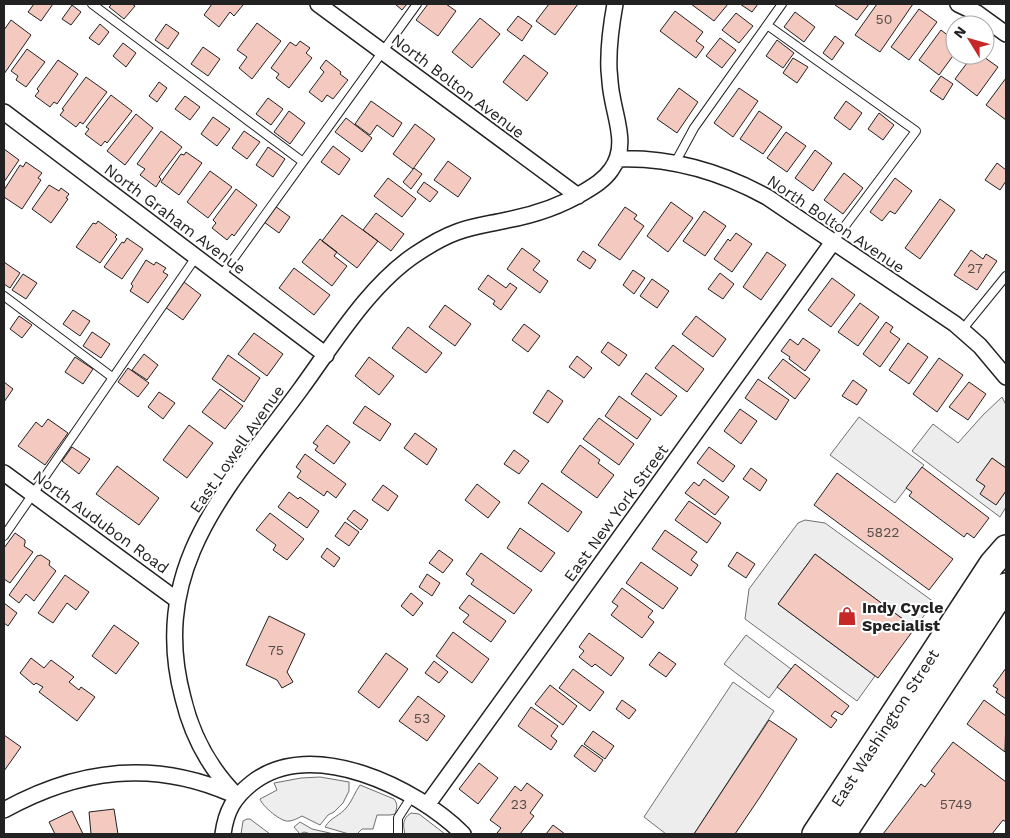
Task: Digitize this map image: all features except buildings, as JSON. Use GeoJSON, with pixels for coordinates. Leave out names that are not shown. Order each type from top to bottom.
{"type":"FeatureCollection","features":[{"type":"Feature","properties":{"kind":"main road","name":"East Washington Street"},"geometry":{"type":"LineString","coordinates":[[815,834],[992,564],[1006,548]]}},
{"type":"Feature","properties":{"kind":"main road","name":"East Washington Street"},"geometry":{"type":"LineString","coordinates":[[843,834],[1006,586]]}},
{"type":"Feature","properties":{"kind":"street","name":"North Bolton Avenue"},"geometry":{"type":"LineString","coordinates":[[318,4],[578,196]]}},
{"type":"Feature","properties":{"kind":"street"},"geometry":{"type":"LineString","coordinates":[[615,4],[609,53],[611,93],[621,138],[618,159]]}},
{"type":"Feature","properties":{"kind":"street"},"geometry":{"type":"LineString","coordinates":[[967,6],[1006,34]]}},
{"type":"Feature","properties":{"kind":"street","name":"North Graham Avenue"},"geometry":{"type":"LineString","coordinates":[[4,112],[326,354]]}},
{"type":"Feature","properties":{"kind":"street","name":"North Bolton Avenue"},"geometry":{"type":"LineString","coordinates":[[618,159],[650,160],[699,168],[745,185],[772,200],[962,330],[980,346],[1006,377]]}},
{"type":"Feature","properties":{"kind":"street","name":"East Lowell Avenue"},"geometry":{"type":"LineString","coordinates":[[237,796],[220,778],[194,733],[180,687],[176,664],[175,632],[180,584],[191,553],[208,517],[326,354],[375,290],[398,268],[417,253],[454,233],[540,212],[566,202],[602,180],[618,159]]}},
{"type":"Feature","properties":{"kind":"street","name":"East New York Street"},"geometry":{"type":"LineString","coordinates":[[427,805],[833,242]]}},
{"type":"Feature","properties":{"kind":"street","name":"North Audubon Road"},"geometry":{"type":"LineString","coordinates":[[4,473],[177,600]]}},
{"type":"Feature","properties":{"kind":"street"},"geometry":{"type":"LineString","coordinates":[[223,834],[227,814],[237,796],[258,778],[267,773],[290,766],[307,765],[339,768],[384,781],[427,805],[463,834]]}},
{"type":"Feature","properties":{"kind":"street"},"geometry":{"type":"LineString","coordinates":[[4,810],[64,782],[120,773],[152,773],[175,776],[206,784],[237,796]]}},
{"type":"Feature","properties":{"kind":"lane"},"geometry":{"type":"LineString","coordinates":[[92,4],[303,162]]}},
{"type":"Feature","properties":{"kind":"lane"},"geometry":{"type":"LineString","coordinates":[[222,276],[417,4]]}},
{"type":"Feature","properties":{"kind":"lane"},"geometry":{"type":"LineString","coordinates":[[675,164],[694,128],[782,4]]}},
{"type":"Feature","properties":{"kind":"lane"},"geometry":{"type":"LineString","coordinates":[[767,25],[916,131],[833,242]]}},
{"type":"Feature","properties":{"kind":"lane"},"geometry":{"type":"LineString","coordinates":[[4,536],[196,257]]}},
{"type":"Feature","properties":{"kind":"lane"},"geometry":{"type":"LineString","coordinates":[[962,330],[1006,276]]}},
{"type":"Feature","properties":{"kind":"lane"},"geometry":{"type":"LineString","coordinates":[[4,296],[112,378]]}},
{"type":"Feature","properties":{"kind":"lane"},"geometry":{"type":"LineString","coordinates":[[398,834],[398,818],[412,796]]}},
{"type":"Feature","properties":{"kind":"shaded area"},"geometry":{"type":"Polygon","coordinates":[[[1002,397],[1006,405],[1006,468],[992,458],[977,480],[985,486],[996,505],[1006,491],[1006,507],[1000,517],[912,451],[933,424],[958,443],[1002,397]]]}},
{"type":"Feature","properties":{"kind":"shaded area"},"geometry":{"type":"Polygon","coordinates":[[[859,417],[924,465],[895,503],[830,455],[859,417]]]}},
{"type":"Feature","properties":{"kind":"shaded area"},"geometry":{"type":"Polygon","coordinates":[[[805,520],[825,523],[934,602],[915,628],[815,554],[778,604],[875,676],[857,701],[745,619],[749,589],[798,523],[805,520]]]}},
{"type":"Feature","properties":{"kind":"shaded area"},"geometry":{"type":"Polygon","coordinates":[[[746,635],[791,669],[769,698],[724,664],[746,635]]]}},
{"type":"Feature","properties":{"kind":"shaded area"},"geometry":{"type":"Polygon","coordinates":[[[733,682],[774,711],[694,834],[666,834],[644,817],[733,682]]]}},
{"type":"Feature","properties":{"kind":"shaded area"},"geometry":{"type":"Polygon","coordinates":[[[320,777],[349,782],[349,791],[343,803],[328,815],[320,825],[302,816],[286,821],[268,810],[260,799],[277,790],[274,783],[320,777]]]}},
{"type":"Feature","properties":{"kind":"shaded area"},"geometry":{"type":"Polygon","coordinates":[[[360,785],[394,799],[397,806],[395,814],[377,815],[373,829],[362,829],[357,834],[349,834],[325,827],[347,807],[360,785]]]}},
{"type":"Feature","properties":{"kind":"shaded area"},"geometry":{"type":"Polygon","coordinates":[[[411,813],[419,814],[445,834],[405,834],[404,822],[411,813]]]}},
{"type":"Feature","properties":{"kind":"shaded area"},"geometry":{"type":"Polygon","coordinates":[[[250,819],[270,834],[241,834],[243,821],[250,819]]]}},
{"type":"Feature","properties":{"kind":"shaded area"},"geometry":{"type":"Polygon","coordinates":[[[300,822],[312,829],[334,834],[311,834],[304,832],[300,834],[294,827],[300,822]]]}},
{"type":"Feature","properties":{"kind":"place","name":"Indy Cycle Specialist"},"geometry":{"type":"Point","coordinates":[847,616]}}]}
